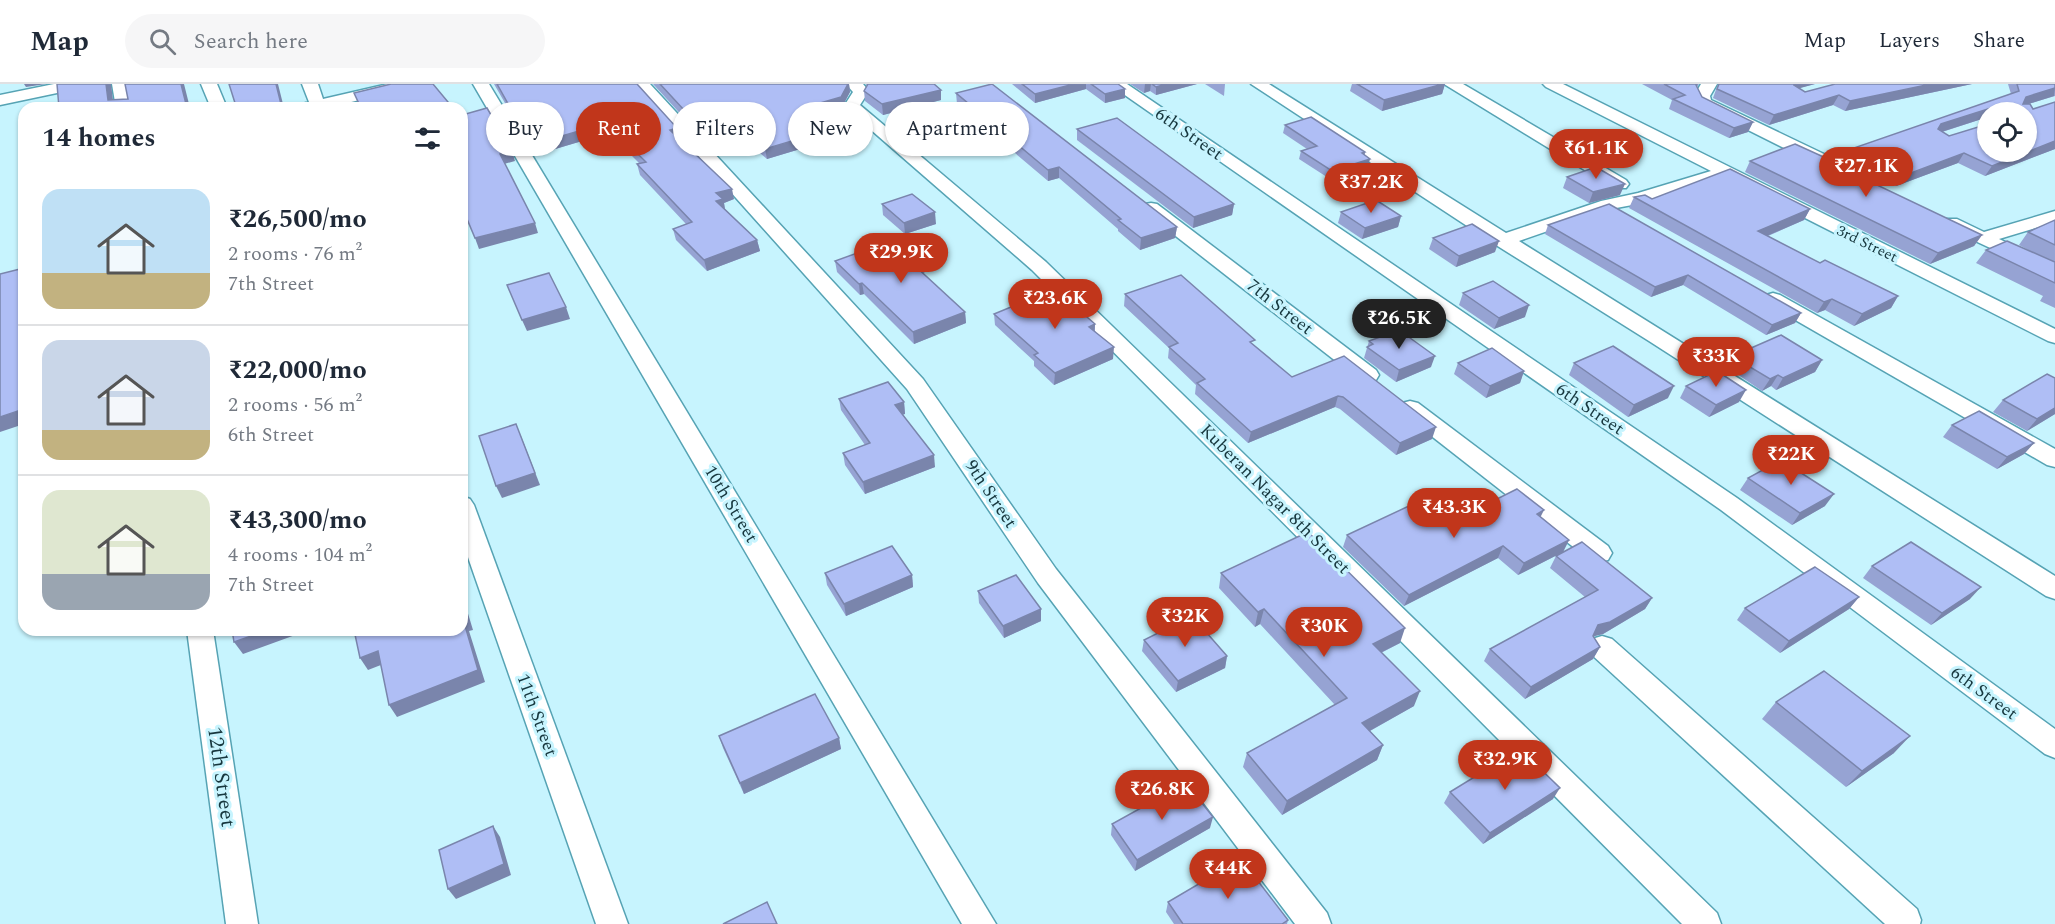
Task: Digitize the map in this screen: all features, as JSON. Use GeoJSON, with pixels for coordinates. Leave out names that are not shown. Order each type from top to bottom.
{"type":"FeatureCollection","features":[{"type":"Feature","properties":{"kind":"street"},"geometry":{"type":"LineString","coordinates":[[0,100],[76,84]]}},
{"type":"Feature","properties":{"kind":"street"},"geometry":{"type":"LineString","coordinates":[[120,84],[123,102]]}},
{"type":"Feature","properties":{"kind":"street"},"geometry":{"type":"LineString","coordinates":[[209,84],[216,102]]}},
{"type":"Feature","properties":{"kind":"street"},"geometry":{"type":"LineString","coordinates":[[310,84],[313,102]]}},
{"type":"Feature","properties":{"kind":"street","name":"10th Street"},"geometry":{"type":"LineString","coordinates":[[481,84],[980,924]]}},
{"type":"Feature","properties":{"kind":"street","name":"9th Street"},"geometry":{"type":"LineString","coordinates":[[642,84],[915,384],[1047,576],[1315,924]]}},
{"type":"Feature","properties":{"kind":"street","name":"Kuberan Nagar 8th Street"},"geometry":{"type":"LineString","coordinates":[[854,84],[861,91],[852,106],[1039,266],[1705,924]]}},
{"type":"Feature","properties":{"kind":"street","name":"6th Street"},"geometry":{"type":"LineString","coordinates":[[1117,84],[1729,504],[2055,745]]}},
{"type":"Feature","properties":{"kind":"street"},"geometry":{"type":"LineString","coordinates":[[1259,84],[1502,241],[1832,446],[2055,589]]}},
{"type":"Feature","properties":{"kind":"street"},"geometry":{"type":"LineString","coordinates":[[1452,84],[1642,198]]}},
{"type":"Feature","properties":{"kind":"street","name":"3rd Street"},"geometry":{"type":"LineString","coordinates":[[1551,84],[2055,337]]}},
{"type":"Feature","properties":{"kind":"street"},"geometry":{"type":"LineString","coordinates":[[1709,84],[1702,96],[1705,103],[1836,166]]}},
{"type":"Feature","properties":{"kind":"street"},"geometry":{"type":"LineString","coordinates":[[334,102],[402,85]]}},
{"type":"Feature","properties":{"kind":"street"},"geometry":{"type":"LineString","coordinates":[[1502,241],[1607,205],[1642,198],[1724,172]]}},
{"type":"Feature","properties":{"kind":"street","name":"7th Street"},"geometry":{"type":"LineString","coordinates":[[1140,199],[1599,553]]}},
{"type":"Feature","properties":{"kind":"street"},"geometry":{"type":"LineString","coordinates":[[1607,205],[1638,222]]}},
{"type":"Feature","properties":{"kind":"street"},"geometry":{"type":"LineString","coordinates":[[1983,238],[2055,216]]}},
{"type":"Feature","properties":{"kind":"street"},"geometry":{"type":"LineString","coordinates":[[1941,218],[2055,272]]}},
{"type":"Feature","properties":{"kind":"street"},"geometry":{"type":"LineString","coordinates":[[1753,287],[2055,459]]}},
{"type":"Feature","properties":{"kind":"street","name":"11th Street"},"geometry":{"type":"LineString","coordinates":[[468,523],[612,924]]}},
{"type":"Feature","properties":{"kind":"street","name":"12th Street"},"geometry":{"type":"LineString","coordinates":[[201,636],[242,924]]}},
{"type":"Feature","properties":{"kind":"street"},"geometry":{"type":"LineString","coordinates":[[1602,647],[1904,922]]}},
{"type":"Feature","properties":{"kind":"building"},"geometry":{"type":"Polygon","coordinates":[[[57,84],[106,84],[108,100],[128,99],[125,84],[181,84],[186,102],[58,102],[57,84]]]}},
{"type":"Feature","properties":{"kind":"building"},"geometry":{"type":"Polygon","coordinates":[[[229,84],[276,84],[280,102],[235,102],[229,84]]]}},
{"type":"Feature","properties":{"kind":"building"},"geometry":{"type":"Polygon","coordinates":[[[391,84],[433,84],[448,102],[358,102],[354,93],[391,84]]]}},
{"type":"Feature","properties":{"kind":"building"},"geometry":{"type":"Polygon","coordinates":[[[497,84],[637,84],[653,102],[576,102],[576,132],[564,135],[564,102],[507,102],[497,84]]]}},
{"type":"Feature","properties":{"kind":"building"},"geometry":{"type":"Polygon","coordinates":[[[660,84],[848,84],[841,97],[824,102],[788,102],[788,142],[776,146],[776,102],[677,102],[660,84]]]}},
{"type":"Feature","properties":{"kind":"building"},"geometry":{"type":"Polygon","coordinates":[[[868,84],[934,84],[941,90],[882,104],[864,91],[868,84]]]}},
{"type":"Feature","properties":{"kind":"building"},"geometry":{"type":"Polygon","coordinates":[[[992,84],[1015,102],[967,102],[956,93],[992,84]]]}},
{"type":"Feature","properties":{"kind":"building"},"geometry":{"type":"Polygon","coordinates":[[[1022,84],[1074,84],[1035,94],[1022,84]]]}},
{"type":"Feature","properties":{"kind":"building"},"geometry":{"type":"Polygon","coordinates":[[[1091,84],[1118,84],[1125,89],[1105,94],[1091,84]]]}},
{"type":"Feature","properties":{"kind":"building"},"geometry":{"type":"Polygon","coordinates":[[[1357,84],[1443,84],[1384,100],[1357,84]]]}},
{"type":"Feature","properties":{"kind":"building"},"geometry":{"type":"Polygon","coordinates":[[[1664,84],[1697,84],[1702,97],[1753,122],[1734,128],[1673,99],[1685,95],[1664,84]]]}},
{"type":"Feature","properties":{"kind":"building"},"geometry":{"type":"Polygon","coordinates":[[[1719,84],[1795,84],[1805,92],[1835,84],[1931,84],[1850,101],[1839,95],[1774,115],[1717,89],[1719,84]]]}},
{"type":"Feature","properties":{"kind":"building"},"geometry":{"type":"Polygon","coordinates":[[[2017,84],[2055,84],[2055,88],[2026,97],[2024,102],[1987,102],[2019,91],[2017,84]]]}},
{"type":"Feature","properties":{"kind":"building"},"geometry":{"type":"Polygon","coordinates":[[[2055,102],[2055,141],[2037,148],[2037,108],[2055,102]]]}},
{"type":"Feature","properties":{"kind":"building"},"geometry":{"type":"Polygon","coordinates":[[[1977,105],[1977,112],[1941,124],[1938,129],[1949,136],[1977,127],[1977,159],[1964,153],[1903,176],[1848,150],[1977,105]]]}},
{"type":"Feature","properties":{"kind":"building"},"geometry":{"type":"Polygon","coordinates":[[[486,108],[486,156],[501,156],[535,223],[475,238],[468,221],[468,113],[486,108]]]}},
{"type":"Feature","properties":{"kind":"building"},"geometry":{"type":"Polygon","coordinates":[[[661,110],[673,124],[673,129],[670,130],[673,133],[673,156],[697,156],[732,189],[716,193],[723,199],[716,201],[757,240],[704,260],[673,229],[692,222],[637,164],[646,162],[640,156],[661,156],[661,110]]]}},
{"type":"Feature","properties":{"kind":"building"},"geometry":{"type":"Polygon","coordinates":[[[1029,113],[1177,227],[1141,238],[1059,167],[1048,170],[1029,154],[1029,113]]]}},
{"type":"Feature","properties":{"kind":"building"},"geometry":{"type":"Polygon","coordinates":[[[1311,117],[1365,152],[1362,153],[1370,159],[1332,171],[1301,151],[1317,146],[1285,125],[1311,117]]]}},
{"type":"Feature","properties":{"kind":"building"},"geometry":{"type":"Polygon","coordinates":[[[1117,118],[1234,204],[1194,217],[1077,129],[1117,118]]]}},
{"type":"Feature","properties":{"kind":"building"},"geometry":{"type":"Polygon","coordinates":[[[1795,144],[1881,183],[1877,185],[1982,235],[1938,253],[1750,161],[1795,144]]]}},
{"type":"Feature","properties":{"kind":"building"},"geometry":{"type":"Polygon","coordinates":[[[1983,162],[2002,162],[1992,166],[1983,162]]]}},
{"type":"Feature","properties":{"kind":"building"},"geometry":{"type":"Polygon","coordinates":[[[1596,167],[1625,184],[1593,192],[1567,177],[1596,167]]]}},
{"type":"Feature","properties":{"kind":"building"},"geometry":{"type":"Polygon","coordinates":[[[1730,169],[1810,209],[1758,231],[1820,263],[1825,260],[1898,296],[1862,314],[1832,299],[1824,302],[1634,197],[1645,195],[1652,199],[1730,169]]]}},
{"type":"Feature","properties":{"kind":"building"},"geometry":{"type":"Polygon","coordinates":[[[912,194],[935,212],[904,223],[882,204],[912,194]]]}},
{"type":"Feature","properties":{"kind":"building"},"geometry":{"type":"Polygon","coordinates":[[[1376,200],[1401,216],[1365,228],[1341,212],[1376,200]]]}},
{"type":"Feature","properties":{"kind":"building"},"geometry":{"type":"Polygon","coordinates":[[[1609,204],[1801,313],[1772,325],[1688,275],[1655,287],[1548,225],[1609,204]]]}},
{"type":"Feature","properties":{"kind":"building"},"geometry":{"type":"Polygon","coordinates":[[[2055,220],[2055,245],[2028,232],[2055,220]]]}},
{"type":"Feature","properties":{"kind":"building"},"geometry":{"type":"Polygon","coordinates":[[[1472,224],[1499,241],[1459,256],[1433,238],[1472,224]]]}},
{"type":"Feature","properties":{"kind":"building"},"geometry":{"type":"Polygon","coordinates":[[[899,238],[924,260],[913,264],[965,312],[913,332],[862,283],[859,284],[835,261],[899,238]]]}},
{"type":"Feature","properties":{"kind":"building"},"geometry":{"type":"Polygon","coordinates":[[[2007,241],[2055,262],[2055,283],[1986,250],[2007,241]]]}},
{"type":"Feature","properties":{"kind":"building"},"geometry":{"type":"Polygon","coordinates":[[[18,270],[18,411],[0,417],[0,274],[18,270]]]}},
{"type":"Feature","properties":{"kind":"building"},"geometry":{"type":"Polygon","coordinates":[[[549,273],[566,307],[522,320],[507,285],[549,273]]]}},
{"type":"Feature","properties":{"kind":"building"},"geometry":{"type":"Polygon","coordinates":[[[1181,275],[1255,340],[1250,342],[1292,377],[1344,356],[1436,427],[1400,443],[1343,397],[1338,396],[1251,432],[1197,383],[1205,379],[1169,347],[1178,343],[1125,294],[1181,275]]]}},
{"type":"Feature","properties":{"kind":"building"},"geometry":{"type":"Polygon","coordinates":[[[1493,281],[1529,305],[1499,318],[1463,293],[1493,281]]]}},
{"type":"Feature","properties":{"kind":"building"},"geometry":{"type":"Polygon","coordinates":[[[1055,289],[1095,324],[1089,327],[1114,347],[1055,373],[1034,355],[1038,353],[994,314],[1055,289]]]}},
{"type":"Feature","properties":{"kind":"building"},"geometry":{"type":"Polygon","coordinates":[[[1399,330],[1435,356],[1399,370],[1367,347],[1373,344],[1369,341],[1399,330]]]}},
{"type":"Feature","properties":{"kind":"building"},"geometry":{"type":"Polygon","coordinates":[[[1781,335],[1822,360],[1783,378],[1778,375],[1770,379],[1740,361],[1749,357],[1742,352],[1781,335]]]}},
{"type":"Feature","properties":{"kind":"building"},"geometry":{"type":"Polygon","coordinates":[[[1613,346],[1674,386],[1634,405],[1574,363],[1613,346]]]}},
{"type":"Feature","properties":{"kind":"building"},"geometry":{"type":"Polygon","coordinates":[[[1492,348],[1524,371],[1490,386],[1458,363],[1492,348]]]}},
{"type":"Feature","properties":{"kind":"building"},"geometry":{"type":"Polygon","coordinates":[[[1717,371],[1746,390],[1716,405],[1686,386],[1717,371]]]}},
{"type":"Feature","properties":{"kind":"building"},"geometry":{"type":"Polygon","coordinates":[[[2047,374],[2055,378],[2055,408],[2037,419],[2003,400],[2047,374]]]}},
{"type":"Feature","properties":{"kind":"building"},"geometry":{"type":"Polygon","coordinates":[[[888,382],[904,402],[895,405],[934,455],[863,482],[843,453],[870,443],[839,399],[888,382]]]}},
{"type":"Feature","properties":{"kind":"building"},"geometry":{"type":"Polygon","coordinates":[[[1979,411],[2034,443],[2007,457],[1952,425],[1979,411]]]}},
{"type":"Feature","properties":{"kind":"building"},"geometry":{"type":"Polygon","coordinates":[[[516,424],[535,473],[496,486],[479,436],[516,424]]]}},
{"type":"Feature","properties":{"kind":"building"},"geometry":{"type":"Polygon","coordinates":[[[1781,460],[1834,494],[1800,513],[1748,478],[1781,460]]]}},
{"type":"Feature","properties":{"kind":"building"},"geometry":{"type":"Polygon","coordinates":[[[1517,489],[1544,510],[1537,514],[1569,540],[1524,563],[1503,546],[1409,595],[1347,535],[1426,498],[1453,521],[1517,489]]]}},
{"type":"Feature","properties":{"kind":"building"},"geometry":{"type":"Polygon","coordinates":[[[1308,532],[1405,628],[1373,644],[1420,691],[1362,723],[1383,745],[1287,801],[1247,753],[1347,698],[1264,609],[1258,612],[1221,573],[1308,532]]]}},
{"type":"Feature","properties":{"kind":"building"},"geometry":{"type":"Polygon","coordinates":[[[1582,542],[1652,598],[1610,622],[1598,625],[1593,636],[1600,647],[1531,687],[1490,649],[1598,590],[1556,556],[1582,542]]]}},
{"type":"Feature","properties":{"kind":"building"},"geometry":{"type":"Polygon","coordinates":[[[1911,542],[1981,587],[1942,613],[1872,566],[1911,542]]]}},
{"type":"Feature","properties":{"kind":"building"},"geometry":{"type":"Polygon","coordinates":[[[892,546],[912,575],[844,604],[825,573],[892,546]]]}},
{"type":"Feature","properties":{"kind":"building"},"geometry":{"type":"Polygon","coordinates":[[[1815,567],[1859,597],[1789,641],[1745,608],[1815,567]]]}},
{"type":"Feature","properties":{"kind":"building"},"geometry":{"type":"Polygon","coordinates":[[[1016,575],[1041,609],[1003,626],[978,591],[1016,575]]]}},
{"type":"Feature","properties":{"kind":"building"},"geometry":{"type":"Polygon","coordinates":[[[1192,616],[1227,656],[1178,681],[1144,640],[1192,616]]]}},
{"type":"Feature","properties":{"kind":"building"},"geometry":{"type":"Polygon","coordinates":[[[233,636],[251,636],[234,642],[233,636]]]}},
{"type":"Feature","properties":{"kind":"building"},"geometry":{"type":"Polygon","coordinates":[[[355,636],[468,636],[478,670],[389,705],[378,651],[360,658],[355,636]]]}},
{"type":"Feature","properties":{"kind":"building"},"geometry":{"type":"Polygon","coordinates":[[[1824,671],[1910,736],[1862,771],[1776,702],[1824,671]]]}},
{"type":"Feature","properties":{"kind":"building"},"geometry":{"type":"Polygon","coordinates":[[[815,694],[839,738],[740,783],[719,736],[815,694]]]}},
{"type":"Feature","properties":{"kind":"building"},"geometry":{"type":"Polygon","coordinates":[[[1520,749],[1560,788],[1490,833],[1450,792],[1520,749]]]}},
{"type":"Feature","properties":{"kind":"building"},"geometry":{"type":"Polygon","coordinates":[[[1186,783],[1213,817],[1137,860],[1112,824],[1186,783]]]}},
{"type":"Feature","properties":{"kind":"building"},"geometry":{"type":"Polygon","coordinates":[[[493,826],[504,864],[448,889],[439,850],[493,826]]]}},
{"type":"Feature","properties":{"kind":"building"},"geometry":{"type":"Polygon","coordinates":[[[1241,859],[1288,920],[1282,924],[1183,924],[1168,902],[1241,859]]]}},
{"type":"Feature","properties":{"kind":"building"},"geometry":{"type":"Polygon","coordinates":[[[767,902],[777,924],[723,924],[767,902]]]}}]}
